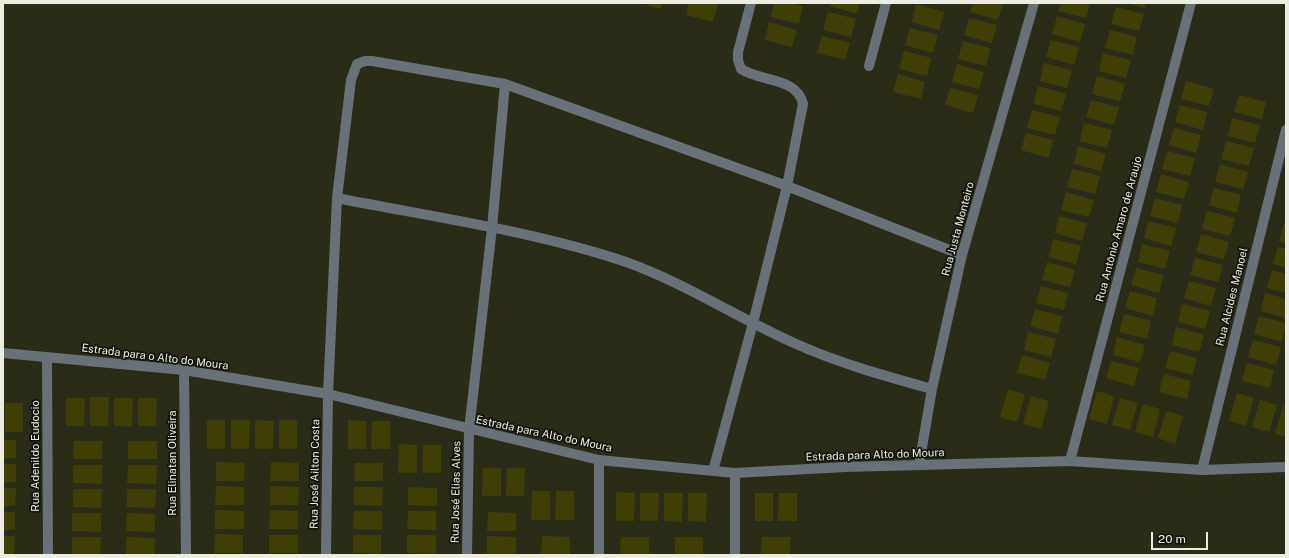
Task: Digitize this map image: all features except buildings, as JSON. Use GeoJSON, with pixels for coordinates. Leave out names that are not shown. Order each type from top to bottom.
{"type":"FeatureCollection","features":[{"type":"Feature","properties":{"kind":"street"},"geometry":{"type":"LineString","coordinates":[[712,470],[754,324],[787,186],[797,131],[802,116],[803,104],[801,96],[796,90],[787,84],[756,77],[741,69],[738,60],[738,52],[751,3]]}},
{"type":"Feature","properties":{"kind":"street"},"geometry":{"type":"LineString","coordinates":[[869,66],[886,3]]}},
{"type":"Feature","properties":{"kind":"street","name":"Rua Justa Monteiro"},"geometry":{"type":"LineString","coordinates":[[919,465],[932,389],[962,255],[1034,3]]}},
{"type":"Feature","properties":{"kind":"street","name":"Rua Antônio Amaro de Araujo"},"geometry":{"type":"LineString","coordinates":[[1070,460],[1191,3]]}},
{"type":"Feature","properties":{"kind":"street","name":"Rua José Ailton Costa"},"geometry":{"type":"LineString","coordinates":[[326,555],[328,394],[337,198],[351,80],[357,64],[365,60],[505,84],[787,186],[962,255]]}},
{"type":"Feature","properties":{"kind":"street","name":"Rua José Elias Alves"},"geometry":{"type":"LineString","coordinates":[[467,555],[469,430],[492,228],[505,84]]}},
{"type":"Feature","properties":{"kind":"street","name":"Rua Alcides Manoel"},"geometry":{"type":"LineString","coordinates":[[1202,470],[1286,130]]}},
{"type":"Feature","properties":{"kind":"street"},"geometry":{"type":"LineString","coordinates":[[337,198],[492,228],[570,246],[626,263],[663,277],[754,324],[821,355],[865,370],[932,389]]}},
{"type":"Feature","properties":{"kind":"street","name":"Estrada para o Alto do Moura"},"geometry":{"type":"LineString","coordinates":[[3,353],[184,370],[328,394],[469,430]]}},
{"type":"Feature","properties":{"kind":"street","name":"Rua Adenildo Eudocio"},"geometry":{"type":"LineString","coordinates":[[47,358],[48,555]]}},
{"type":"Feature","properties":{"kind":"street","name":"Rua Elinatan Oliveira"},"geometry":{"type":"LineString","coordinates":[[184,370],[186,555]]}},
{"type":"Feature","properties":{"kind":"street","name":"Estrada para Alto do Moura"},"geometry":{"type":"LineString","coordinates":[[469,430],[599,460],[735,473],[1070,460],[1202,470],[1286,467]]}},
{"type":"Feature","properties":{"kind":"street"},"geometry":{"type":"LineString","coordinates":[[599,460],[599,555]]}},
{"type":"Feature","properties":{"kind":"street"},"geometry":{"type":"LineString","coordinates":[[735,473],[735,555]]}}]}
